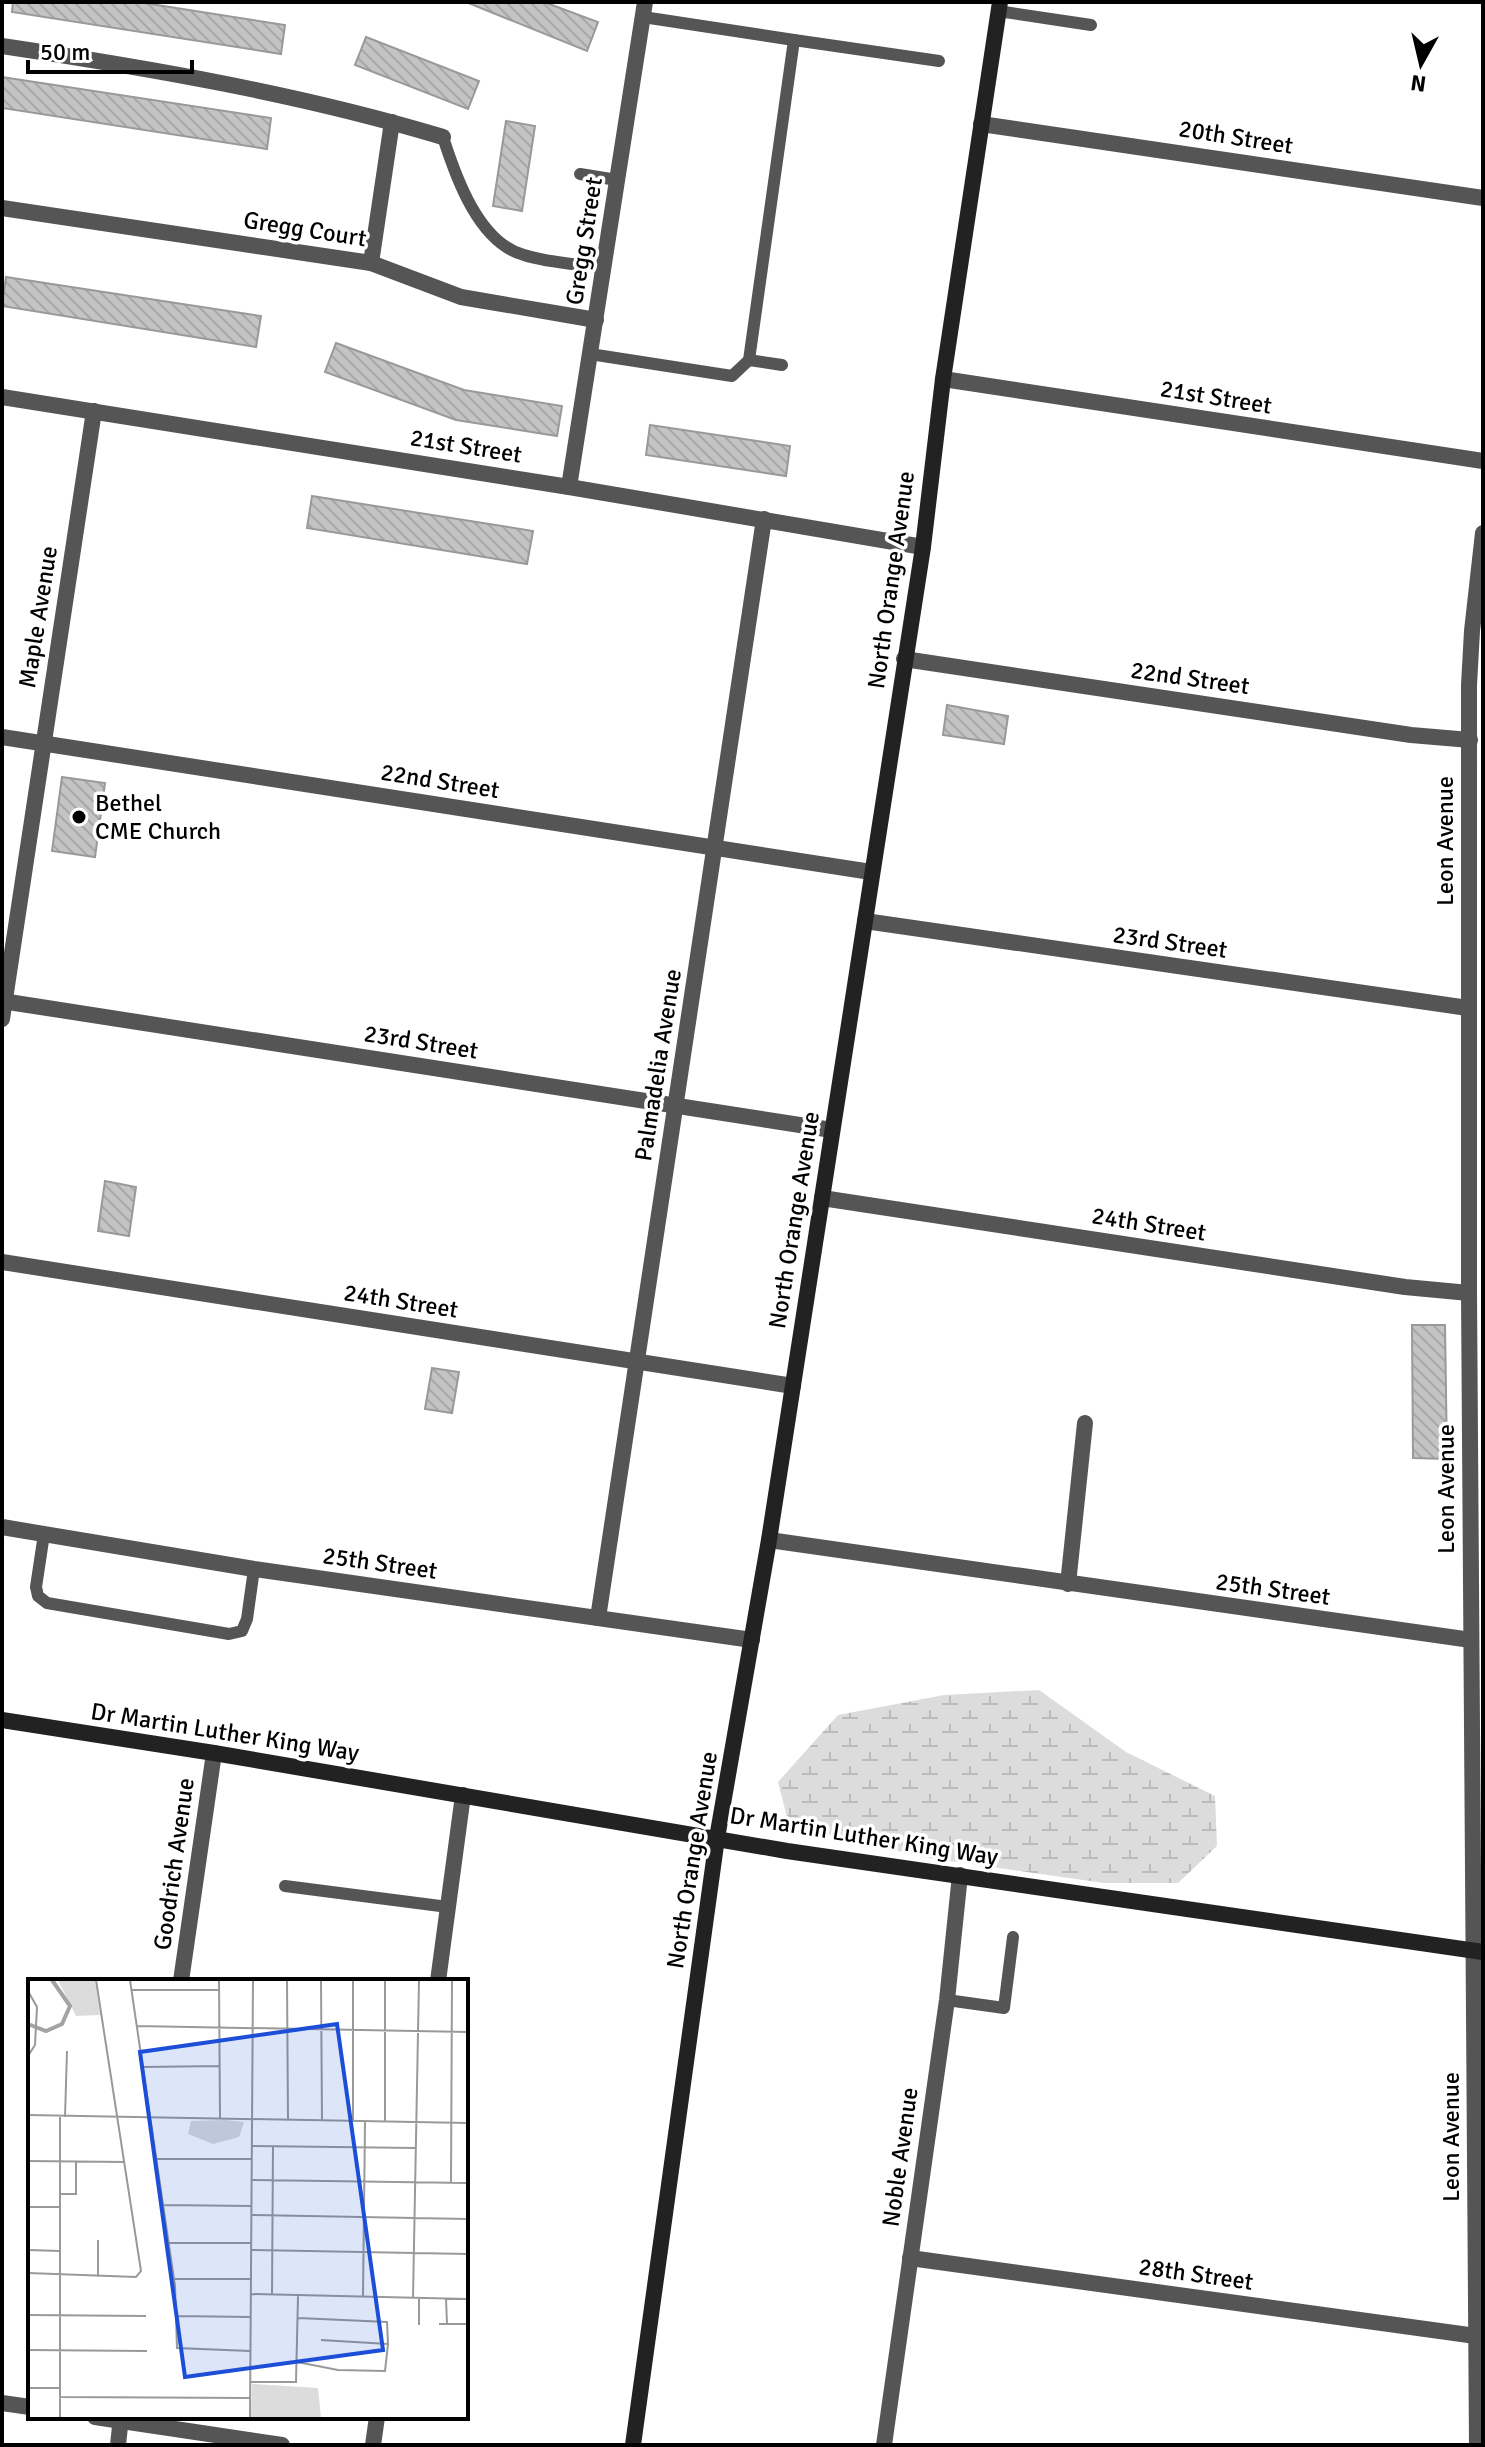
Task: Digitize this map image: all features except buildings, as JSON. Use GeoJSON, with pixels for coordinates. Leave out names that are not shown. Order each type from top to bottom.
{"type":"FeatureCollection","features":[{"type":"Feature","properties":{"kind":"street","name":"North Orange Avenue"},"geometry":{"type":"LineString","coordinates":[[633,2445],[717,1838],[769,1540],[923,547],[943,379],[999,6]]}},
{"type":"Feature","properties":{"kind":"street","name":"Gregg Street"},"geometry":{"type":"LineString","coordinates":[[569,487],[644,10]]}},
{"type":"Feature","properties":{"kind":"street"},"geometry":{"type":"LineString","coordinates":[[2,46],[143,67],[392,122],[443,137]]}},
{"type":"Feature","properties":{"kind":"street"},"geometry":{"type":"LineString","coordinates":[[371,263],[392,122]]}},
{"type":"Feature","properties":{"kind":"street","name":"20th Street"},"geometry":{"type":"LineString","coordinates":[[981,124],[1483,198]]}},
{"type":"Feature","properties":{"kind":"street","name":"Gregg Court"},"geometry":{"type":"LineString","coordinates":[[2,208],[371,263],[461,297],[596,320]]}},
{"type":"Feature","properties":{"kind":"street","name":"21st Street"},"geometry":{"type":"LineString","coordinates":[[943,379],[1483,461]]}},
{"type":"Feature","properties":{"kind":"street","name":"21st Street"},"geometry":{"type":"LineString","coordinates":[[2,397],[923,547]]}},
{"type":"Feature","properties":{"kind":"street","name":"Maple Avenue"},"geometry":{"type":"LineString","coordinates":[[2,1019],[94,411]]}},
{"type":"Feature","properties":{"kind":"street","name":"Palmadelia Avenue"},"geometry":{"type":"LineString","coordinates":[[598,1618],[764,519]]}},
{"type":"Feature","properties":{"kind":"street","name":"Leon Avenue"},"geometry":{"type":"LineString","coordinates":[[1477,2445],[1479,1952],[1471,1640],[1468,1008],[1472,631],[1483,533]]}},
{"type":"Feature","properties":{"kind":"street","name":"22nd Street"},"geometry":{"type":"LineString","coordinates":[[904,659],[1411,735],[1470,740]]}},
{"type":"Feature","properties":{"kind":"street","name":"22nd Street"},"geometry":{"type":"LineString","coordinates":[[2,737],[871,872]]}},
{"type":"Feature","properties":{"kind":"street","name":"23rd Street"},"geometry":{"type":"LineString","coordinates":[[865,921],[1468,1008]]}},
{"type":"Feature","properties":{"kind":"street","name":"23rd Street"},"geometry":{"type":"LineString","coordinates":[[3,1002],[832,1130]]}},
{"type":"Feature","properties":{"kind":"street","name":"24th Street"},"geometry":{"type":"LineString","coordinates":[[822,1198],[1390,1285],[1469,1293]]}},
{"type":"Feature","properties":{"kind":"street","name":"24th Street"},"geometry":{"type":"LineString","coordinates":[[2,1262],[793,1386]]}},
{"type":"Feature","properties":{"kind":"street"},"geometry":{"type":"LineString","coordinates":[[1068,1584],[1085,1423]]}},
{"type":"Feature","properties":{"kind":"street","name":"25th Street"},"geometry":{"type":"LineString","coordinates":[[2,1527],[254,1569],[752,1640]]}},
{"type":"Feature","properties":{"kind":"street","name":"25th Street"},"geometry":{"type":"LineString","coordinates":[[769,1540],[1471,1640]]}},
{"type":"Feature","properties":{"kind":"street","name":"Dr Martin Luther King Way"},"geometry":{"type":"LineString","coordinates":[[2,1720],[717,1838],[1479,1952]]}},
{"type":"Feature","properties":{"kind":"street","name":"Goodrich Avenue"},"geometry":{"type":"LineString","coordinates":[[181,1979],[214,1753]]}},
{"type":"Feature","properties":{"kind":"street"},"geometry":{"type":"LineString","coordinates":[[438,1979],[463,1795]]}},
{"type":"Feature","properties":{"kind":"street","name":"Noble Avenue"},"geometry":{"type":"LineString","coordinates":[[884,2445],[947,2000],[960,1875]]}},
{"type":"Feature","properties":{"kind":"street","name":"28th Street"},"geometry":{"type":"LineString","coordinates":[[910,2258],[1476,2336]]}},
{"type":"Feature","properties":{"kind":"street"},"geometry":{"type":"LineString","coordinates":[[2,2403],[28,2407]]}},
{"type":"Feature","properties":{"kind":"street"},"geometry":{"type":"LineString","coordinates":[[118,2445],[121,2419],[282,2445]]}},
{"type":"Feature","properties":{"kind":"street"},"geometry":{"type":"LineString","coordinates":[[373,2445],[377,2419]]}},
{"type":"Feature","properties":{"kind":"lane"},"geometry":{"type":"LineString","coordinates":[[999,6],[1091,25]]}},
{"type":"Feature","properties":{"kind":"lane"},"geometry":{"type":"LineString","coordinates":[[644,10],[794,40],[939,61]]}},
{"type":"Feature","properties":{"kind":"lane"},"geometry":{"type":"LineString","coordinates":[[590,354],[732,376],[749,360],[794,40]]}},
{"type":"Feature","properties":{"kind":"lane"},"geometry":{"type":"LineString","coordinates":[[443,137],[470,200],[492,237],[524,256],[604,268]]}},
{"type":"Feature","properties":{"kind":"lane"},"geometry":{"type":"LineString","coordinates":[[580,174],[617,180]]}},
{"type":"Feature","properties":{"kind":"lane"},"geometry":{"type":"LineString","coordinates":[[749,360],[782,365]]}},
{"type":"Feature","properties":{"kind":"lane"},"geometry":{"type":"LineString","coordinates":[[44,1534],[36,1587],[38,1596],[47,1603],[229,1634],[242,1631],[247,1619],[254,1569]]}},
{"type":"Feature","properties":{"kind":"lane"},"geometry":{"type":"LineString","coordinates":[[285,1886],[448,1907]]}},
{"type":"Feature","properties":{"kind":"lane"},"geometry":{"type":"LineString","coordinates":[[947,2000],[1004,2008],[1013,1937]]}},
{"type":"Feature","properties":{"kind":"green space"},"geometry":{"type":"Polygon","coordinates":[[[1039,1690],[1126,1752],[1215,1796],[1217,1846],[1178,1883],[1104,1883],[929,1858],[789,1825],[778,1782],[838,1715],[944,1695],[1039,1690]]]}},
{"type":"Feature","properties":{"kind":"place","name":"Bethel CME Church"},"geometry":{"type":"Point","coordinates":[79,817]}}]}
